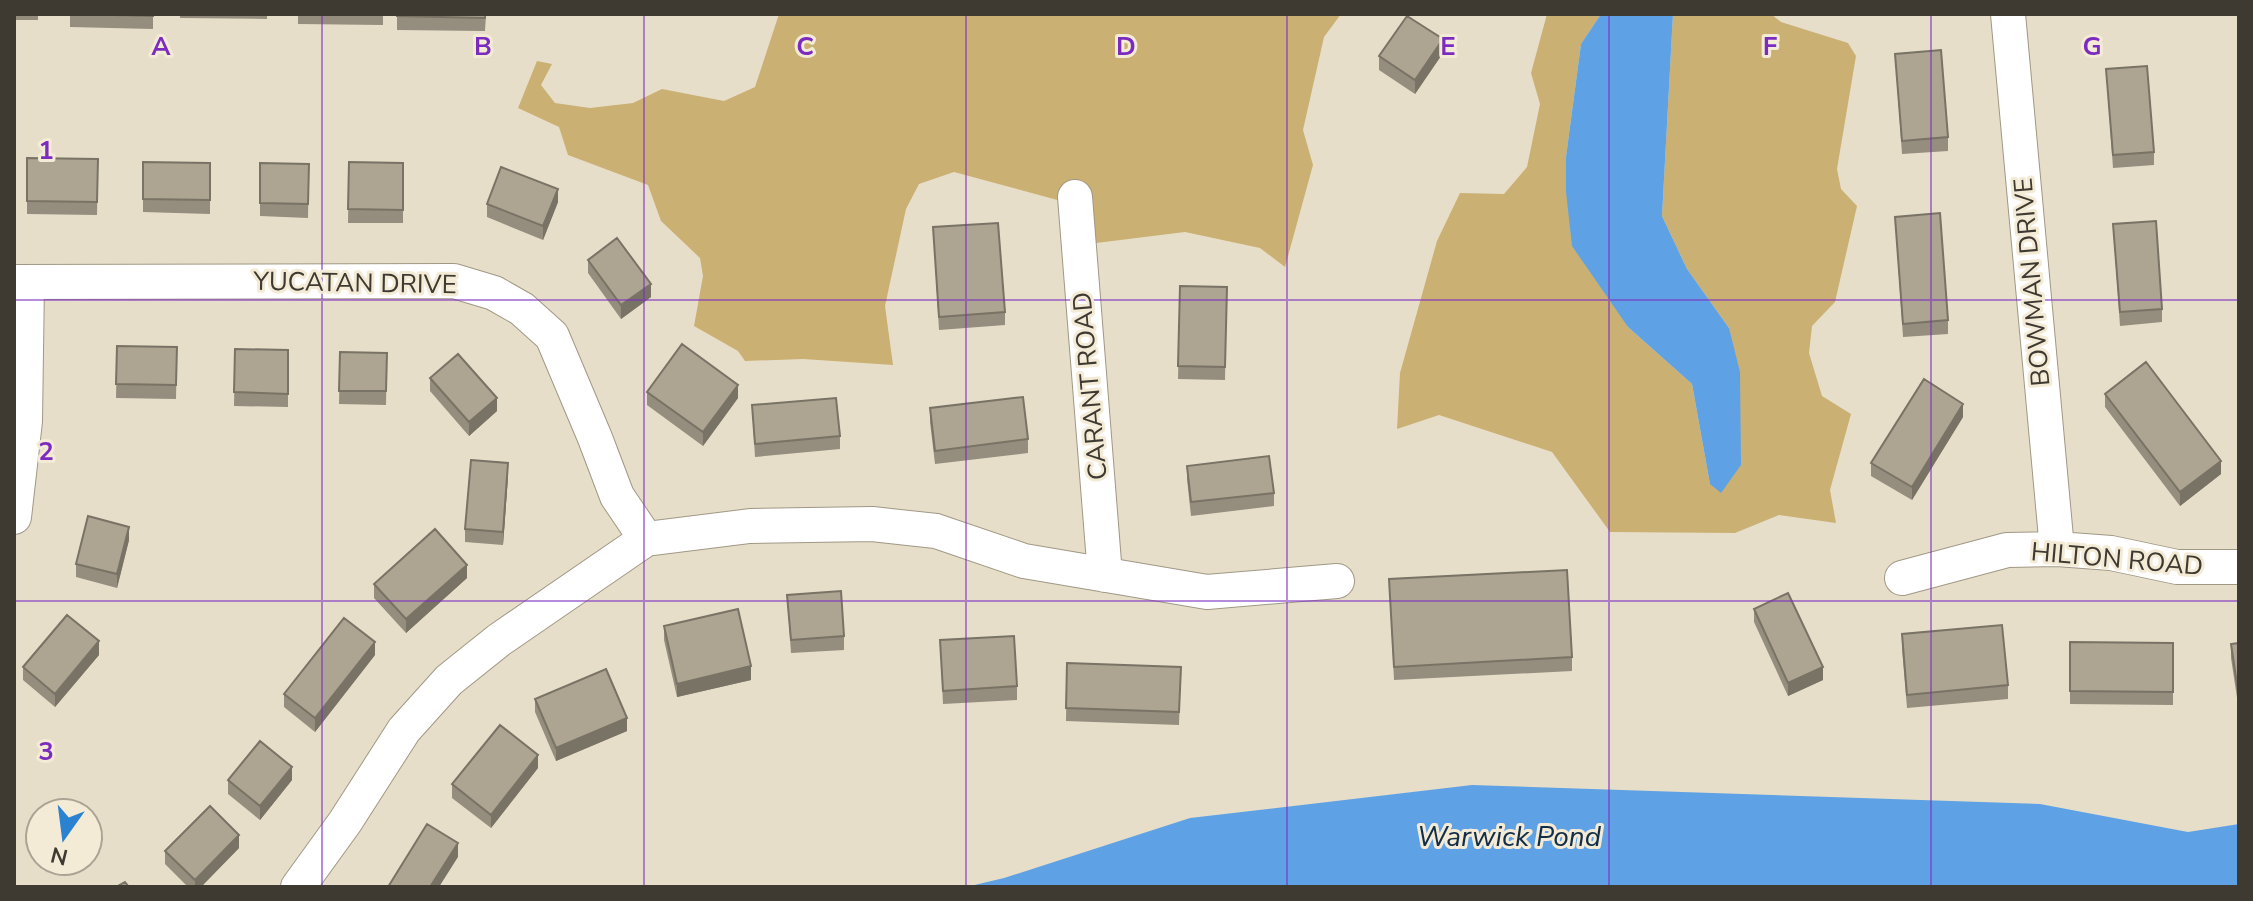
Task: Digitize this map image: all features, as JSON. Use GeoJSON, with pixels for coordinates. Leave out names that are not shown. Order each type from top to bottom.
{"type":"FeatureCollection","features":[{"type":"Feature","properties":{"kind":"street","name":"BOWMAN DRIVE"},"geometry":{"type":"LineString","coordinates":[[2008,14],[2057,549]]}},
{"type":"Feature","properties":{"kind":"street","name":"CARANT ROAD"},"geometry":{"type":"LineString","coordinates":[[1075,197],[1105,575]]}},
{"type":"Feature","properties":{"kind":"street","name":"YUCATAN DRIVE"},"geometry":{"type":"LineString","coordinates":[[21,282],[454,281],[494,293],[522,309],[552,336],[617,496],[646,539]]}},
{"type":"Feature","properties":{"kind":"street"},"geometry":{"type":"LineString","coordinates":[[14,517],[25,421],[21,282]]}},
{"type":"Feature","properties":{"kind":"street"},"geometry":{"type":"LineString","coordinates":[[298,887],[345,822],[404,730],[449,680],[499,640],[646,539],[750,526],[872,524],[936,531],[1024,561],[1207,592],[1337,581]]}},
{"type":"Feature","properties":{"kind":"street","name":"HILTON ROAD"},"geometry":{"type":"LineString","coordinates":[[1902,578],[2007,550],[2057,549],[2111,553],[2177,567],[2239,567]]}},
{"type":"Feature","properties":{"kind":"shaded area"},"geometry":{"type":"Polygon","coordinates":[[[779,14],[1341,14],[1324,37],[1303,130],[1313,165],[1285,267],[1260,248],[1185,232],[1080,245],[1072,204],[954,172],[919,184],[906,209],[885,306],[893,365],[803,359],[745,361],[738,351],[694,326],[703,276],[700,258],[661,221],[648,185],[568,155],[559,127],[518,108],[537,61],[552,64],[541,85],[555,103],[590,108],[633,103],[662,89],[724,101],[755,87],[779,14]]]}},
{"type":"Feature","properties":{"kind":"shaded area"},"geometry":{"type":"Polygon","coordinates":[[[1547,14],[1601,14],[1581,44],[1566,157],[1566,192],[1628,327],[1692,384],[1710,484],[1729,328],[1687,269],[1662,216],[1673,14],[1771,14],[1781,22],[1848,43],[1856,56],[1837,169],[1841,189],[1857,206],[1835,302],[1812,326],[1809,353],[1822,396],[1851,414],[1830,490],[1836,523],[1779,515],[1735,533],[1610,532],[1552,452],[1439,415],[1397,429],[1400,373],[1437,241],[1460,193],[1504,194],[1527,167],[1540,104],[1531,73],[1547,14]]]}},
{"type":"Feature","properties":{"kind":"water"},"geometry":{"type":"Polygon","coordinates":[[[1601,14],[1673,14],[1662,216],[1687,269],[1729,328],[1740,372],[1741,465],[1721,493],[1710,484],[1692,384],[1628,327],[1572,246],[1566,157],[1581,44],[1601,14]]]}},
{"type":"Feature","properties":{"kind":"water","name":"Warwick Pond"},"geometry":{"type":"Polygon","coordinates":[[[1472,785],[2040,804],[2188,832],[2239,824],[2239,887],[966,887],[1004,878],[1190,818],[1472,785]]]}},
{"type":"Feature","properties":{"kind":"building"},"geometry":{"type":"Polygon","coordinates":[[[75,14],[153,14],[153,16],[75,14]]]}},
{"type":"Feature","properties":{"kind":"building"},"geometry":{"type":"Polygon","coordinates":[[[485,14],[485,18],[397,16],[485,14]]]}},
{"type":"Feature","properties":{"kind":"building"},"geometry":{"type":"Polygon","coordinates":[[[1407,16],[1443,39],[1415,80],[1379,56],[1407,16]]]}},
{"type":"Feature","properties":{"kind":"building"},"geometry":{"type":"Polygon","coordinates":[[[1941,50],[1948,137],[1902,141],[1895,54],[1941,50]]]}},
{"type":"Feature","properties":{"kind":"building"},"geometry":{"type":"Polygon","coordinates":[[[2147,66],[2154,152],[2113,155],[2106,69],[2147,66]]]}},
{"type":"Feature","properties":{"kind":"building"},"geometry":{"type":"Polygon","coordinates":[[[27,158],[98,159],[97,202],[27,201],[27,158]]]}},
{"type":"Feature","properties":{"kind":"building"},"geometry":{"type":"Polygon","coordinates":[[[143,162],[210,163],[210,200],[143,199],[143,162]]]}},
{"type":"Feature","properties":{"kind":"building"},"geometry":{"type":"Polygon","coordinates":[[[349,162],[403,163],[403,210],[348,209],[349,162]]]}},
{"type":"Feature","properties":{"kind":"building"},"geometry":{"type":"Polygon","coordinates":[[[260,163],[309,164],[308,204],[260,203],[260,163]]]}},
{"type":"Feature","properties":{"kind":"building"},"geometry":{"type":"Polygon","coordinates":[[[501,167],[558,189],[543,226],[487,204],[501,167]]]}},
{"type":"Feature","properties":{"kind":"building"},"geometry":{"type":"Polygon","coordinates":[[[1940,213],[1948,320],[1903,324],[1895,217],[1940,213]]]}},
{"type":"Feature","properties":{"kind":"building"},"geometry":{"type":"Polygon","coordinates":[[[2156,221],[2162,309],[2120,312],[2113,224],[2156,221]]]}},
{"type":"Feature","properties":{"kind":"building"},"geometry":{"type":"Polygon","coordinates":[[[998,223],[1005,312],[939,317],[933,227],[998,223]]]}},
{"type":"Feature","properties":{"kind":"building"},"geometry":{"type":"Polygon","coordinates":[[[617,238],[651,284],[621,305],[588,260],[617,238]]]}},
{"type":"Feature","properties":{"kind":"building"},"geometry":{"type":"Polygon","coordinates":[[[1180,286],[1227,287],[1225,367],[1178,366],[1180,286]]]}},
{"type":"Feature","properties":{"kind":"building"},"geometry":{"type":"Polygon","coordinates":[[[682,344],[738,385],[703,432],[647,392],[682,344]]]}},
{"type":"Feature","properties":{"kind":"building"},"geometry":{"type":"Polygon","coordinates":[[[117,346],[177,347],[176,385],[116,384],[117,346]]]}},
{"type":"Feature","properties":{"kind":"building"},"geometry":{"type":"Polygon","coordinates":[[[235,349],[288,350],[288,394],[234,392],[235,349]]]}},
{"type":"Feature","properties":{"kind":"building"},"geometry":{"type":"Polygon","coordinates":[[[340,352],[387,353],[386,391],[339,391],[340,352]]]}},
{"type":"Feature","properties":{"kind":"building"},"geometry":{"type":"Polygon","coordinates":[[[458,354],[497,398],[469,422],[430,378],[458,354]]]}},
{"type":"Feature","properties":{"kind":"building"},"geometry":{"type":"Polygon","coordinates":[[[2146,362],[2221,461],[2180,492],[2105,394],[2146,362]]]}},
{"type":"Feature","properties":{"kind":"building"},"geometry":{"type":"Polygon","coordinates":[[[1924,379],[1963,404],[1912,487],[1871,463],[1924,379]]]}},
{"type":"Feature","properties":{"kind":"building"},"geometry":{"type":"Polygon","coordinates":[[[1023,397],[1028,439],[935,451],[930,408],[1023,397]]]}},
{"type":"Feature","properties":{"kind":"building"},"geometry":{"type":"Polygon","coordinates":[[[836,398],[840,436],[755,444],[752,405],[836,398]]]}},
{"type":"Feature","properties":{"kind":"building"},"geometry":{"type":"Polygon","coordinates":[[[1269,456],[1274,493],[1191,502],[1187,466],[1269,456]]]}},
{"type":"Feature","properties":{"kind":"building"},"geometry":{"type":"Polygon","coordinates":[[[471,460],[508,463],[503,532],[465,529],[471,460]]]}},
{"type":"Feature","properties":{"kind":"building"},"geometry":{"type":"Polygon","coordinates":[[[88,516],[129,527],[117,574],[76,564],[88,516]]]}},
{"type":"Feature","properties":{"kind":"building"},"geometry":{"type":"Polygon","coordinates":[[[435,529],[467,565],[406,619],[374,584],[435,529]]]}},
{"type":"Feature","properties":{"kind":"building"},"geometry":{"type":"Polygon","coordinates":[[[1567,570],[1572,657],[1394,667],[1389,579],[1567,570]]]}},
{"type":"Feature","properties":{"kind":"building"},"geometry":{"type":"Polygon","coordinates":[[[841,591],[844,636],[791,640],[787,595],[841,591]]]}},
{"type":"Feature","properties":{"kind":"building"},"geometry":{"type":"Polygon","coordinates":[[[1788,593],[1823,667],[1788,683],[1754,609],[1788,593]]]}},
{"type":"Feature","properties":{"kind":"building"},"geometry":{"type":"Polygon","coordinates":[[[738,609],[751,666],[677,684],[664,626],[738,609]]]}},
{"type":"Feature","properties":{"kind":"building"},"geometry":{"type":"Polygon","coordinates":[[[67,615],[99,641],[55,694],[23,667],[67,615]]]}},
{"type":"Feature","properties":{"kind":"building"},"geometry":{"type":"Polygon","coordinates":[[[344,618],[375,642],[315,718],[284,694],[344,618]]]}},
{"type":"Feature","properties":{"kind":"building"},"geometry":{"type":"Polygon","coordinates":[[[2002,625],[2008,685],[1907,695],[1902,634],[2002,625]]]}},
{"type":"Feature","properties":{"kind":"building"},"geometry":{"type":"Polygon","coordinates":[[[1014,636],[1017,686],[943,691],[940,640],[1014,636]]]}},
{"type":"Feature","properties":{"kind":"building"},"geometry":{"type":"Polygon","coordinates":[[[2070,642],[2173,643],[2173,692],[2070,691],[2070,642]]]}},
{"type":"Feature","properties":{"kind":"building"},"geometry":{"type":"Polygon","coordinates":[[[2239,643],[2239,698],[2231,644],[2239,643]]]}},
{"type":"Feature","properties":{"kind":"building"},"geometry":{"type":"Polygon","coordinates":[[[1067,663],[1181,667],[1179,712],[1066,708],[1067,663]]]}},
{"type":"Feature","properties":{"kind":"building"},"geometry":{"type":"Polygon","coordinates":[[[606,669],[627,718],[556,748],[535,699],[606,669]]]}},
{"type":"Feature","properties":{"kind":"building"},"geometry":{"type":"Polygon","coordinates":[[[500,725],[538,755],[491,815],[452,784],[500,725]]]}},
{"type":"Feature","properties":{"kind":"building"},"geometry":{"type":"Polygon","coordinates":[[[260,741],[292,767],[260,806],[228,780],[260,741]]]}},
{"type":"Feature","properties":{"kind":"building"},"geometry":{"type":"Polygon","coordinates":[[[210,806],[239,835],[195,880],[165,851],[210,806]]]}},
{"type":"Feature","properties":{"kind":"building"},"geometry":{"type":"Polygon","coordinates":[[[427,824],[458,843],[430,887],[388,887],[427,824]]]}}]}
